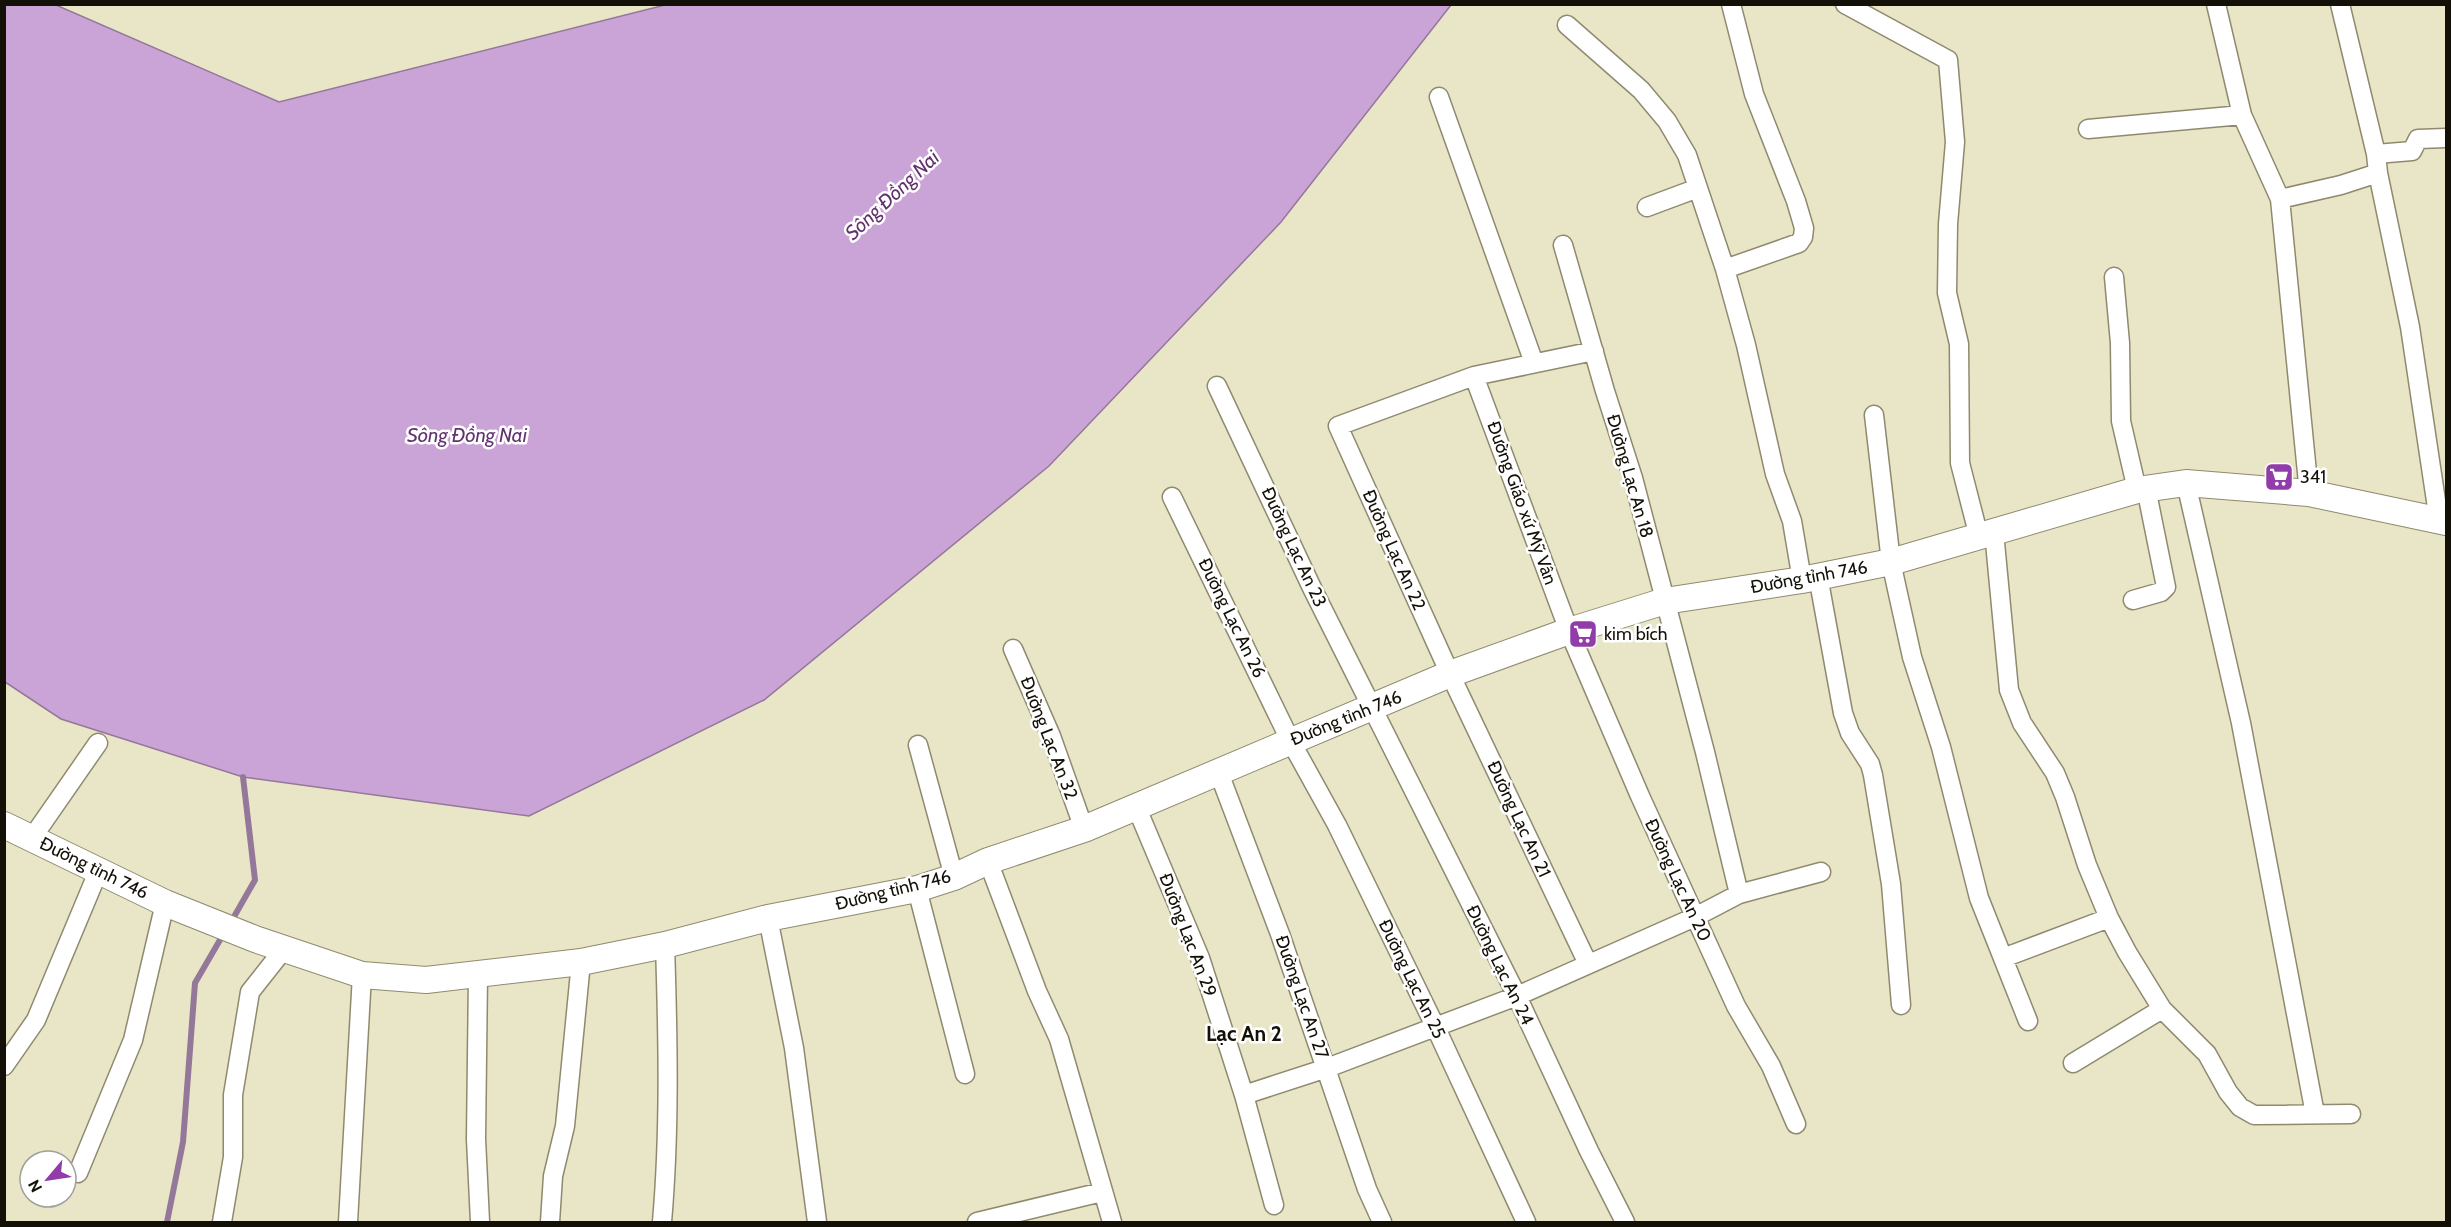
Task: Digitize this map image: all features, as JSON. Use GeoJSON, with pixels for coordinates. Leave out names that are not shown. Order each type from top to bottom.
{"type":"FeatureCollection","features":[{"type":"Feature","properties":{"kind":"main road","name":"Đường tỉnh 746"},"geometry":{"type":"LineString","coordinates":[[4,825],[98,872],[174,906],[255,939],[362,975],[426,980],[478,975],[581,962],[665,945],[768,918],[917,889],[954,877],[988,861],[1084,829],[1450,674],[1569,631],[1665,601],[1810,578],[1891,562],[2141,489],[2186,483],[2309,493],[2443,521]]}},
{"type":"Feature","properties":{"kind":"street"},"geometry":{"type":"LineString","coordinates":[[1845,4],[1948,60],[1955,142],[1948,224],[1947,293],[1959,344],[1960,463],[1987,535],[2009,690],[2015,709],[2055,773],[2109,918],[2162,1009],[2207,1054],[2228,1092],[2240,1107],[2254,1115],[2350,1114]]}},
{"type":"Feature","properties":{"kind":"street"},"geometry":{"type":"LineString","coordinates":[[2216,4],[2242,115],[2280,199],[2309,493]]}},
{"type":"Feature","properties":{"kind":"street"},"geometry":{"type":"LineString","coordinates":[[2340,4],[2376,154],[2410,327],[2443,521]]}},
{"type":"Feature","properties":{"kind":"street"},"geometry":{"type":"LineString","coordinates":[[1725,268],[1799,243],[1803,237],[1804,228],[1796,201],[1754,94],[1734,5]]}},
{"type":"Feature","properties":{"kind":"street"},"geometry":{"type":"LineString","coordinates":[[1567,25],[1641,90],[1667,121],[1687,155],[1725,268],[1746,345],[1775,474],[1810,578],[1843,713],[1850,733],[1870,764],[1891,884],[1901,1005]]}},
{"type":"Feature","properties":{"kind":"street"},"geometry":{"type":"LineString","coordinates":[[1439,97],[1534,363]]}},
{"type":"Feature","properties":{"kind":"street"},"geometry":{"type":"LineString","coordinates":[[2088,129],[2242,115]]}},
{"type":"Feature","properties":{"kind":"street"},"geometry":{"type":"LineString","coordinates":[[2376,154],[2412,151],[2418,140],[2446,138]]}},
{"type":"Feature","properties":{"kind":"street"},"geometry":{"type":"LineString","coordinates":[[2280,199],[2341,185],[2378,173]]}},
{"type":"Feature","properties":{"kind":"street"},"geometry":{"type":"LineString","coordinates":[[1647,207],[1698,188]]}},
{"type":"Feature","properties":{"kind":"street","name":"Đường Lạc An 18"},"geometry":{"type":"LineString","coordinates":[[1563,245],[1633,478],[1705,752],[1739,894]]}},
{"type":"Feature","properties":{"kind":"street"},"geometry":{"type":"LineString","coordinates":[[2114,277],[2120,343],[2121,421],[2166,587],[2161,592],[2133,600]]}},
{"type":"Feature","properties":{"kind":"street"},"geometry":{"type":"LineString","coordinates":[[1474,376],[1594,351]]}},
{"type":"Feature","properties":{"kind":"street","name":"Đường Lạc An 22"},"geometry":{"type":"LineString","coordinates":[[1450,674],[1338,426],[1474,376]]}},
{"type":"Feature","properties":{"kind":"street","name":"Đường Giáo xứ Mỹ Vân"},"geometry":{"type":"LineString","coordinates":[[1474,376],[1569,631]]}},
{"type":"Feature","properties":{"kind":"street","name":"Đường Lạc An 23"},"geometry":{"type":"LineString","coordinates":[[1217,386],[1372,708]]}},
{"type":"Feature","properties":{"kind":"street"},"geometry":{"type":"LineString","coordinates":[[1874,415],[1891,562],[1912,657],[1941,747],[1978,898],[2028,1021]]}},
{"type":"Feature","properties":{"kind":"street"},"geometry":{"type":"LineString","coordinates":[[2186,483],[2241,723],[2315,1114]]}},
{"type":"Feature","properties":{"kind":"street","name":"Đường Lạc An 26"},"geometry":{"type":"LineString","coordinates":[[1172,496],[1290,740]]}},
{"type":"Feature","properties":{"kind":"street","name":"Đường Lạc An 20"},"geometry":{"type":"LineString","coordinates":[[1569,631],[1640,796],[1736,1006],[1771,1066],[1796,1124]]}},
{"type":"Feature","properties":{"kind":"street","name":"Đường Lạc An 32"},"geometry":{"type":"LineString","coordinates":[[1013,649],[1051,736],[1084,829]]}},
{"type":"Feature","properties":{"kind":"street","name":"Đường Lạc An 21"},"geometry":{"type":"LineString","coordinates":[[1450,674],[1588,964]]}},
{"type":"Feature","properties":{"kind":"street","name":"Đường Lạc An 24"},"geometry":{"type":"LineString","coordinates":[[1372,708],[1517,996],[1589,1151],[1625,1222]]}},
{"type":"Feature","properties":{"kind":"street","name":"Đường Lạc An 25"},"geometry":{"type":"LineString","coordinates":[[1290,740],[1337,825],[1435,1026],[1526,1222]]}},
{"type":"Feature","properties":{"kind":"street"},"geometry":{"type":"LineString","coordinates":[[32,838],[98,744]]}},
{"type":"Feature","properties":{"kind":"street"},"geometry":{"type":"LineString","coordinates":[[918,745],[954,877]]}},
{"type":"Feature","properties":{"kind":"street","name":"Đường Lạc An 27"},"geometry":{"type":"LineString","coordinates":[[1219,773],[1280,934],[1367,1189],[1382,1222]]}},
{"type":"Feature","properties":{"kind":"street","name":"Đường Lạc An 29"},"geometry":{"type":"LineString","coordinates":[[1136,806],[1200,958],[1244,1095],[1274,1205]]}},
{"type":"Feature","properties":{"kind":"street"},"geometry":{"type":"LineString","coordinates":[[988,861],[1037,992],[1059,1040],[1112,1222]]}},
{"type":"Feature","properties":{"kind":"street"},"geometry":{"type":"LineString","coordinates":[[4,1066],[36,1020],[98,872]]}},
{"type":"Feature","properties":{"kind":"street"},"geometry":{"type":"LineString","coordinates":[[1244,1095],[1327,1068],[1517,996],[1739,894],[1821,872]]}},
{"type":"Feature","properties":{"kind":"street"},"geometry":{"type":"LineString","coordinates":[[917,889],[965,1074]]}},
{"type":"Feature","properties":{"kind":"street"},"geometry":{"type":"LineString","coordinates":[[78,1173],[133,1040],[174,906]]}},
{"type":"Feature","properties":{"kind":"street"},"geometry":{"type":"LineString","coordinates":[[768,918],[794,1048],[817,1222]]}},
{"type":"Feature","properties":{"kind":"street"},"geometry":{"type":"LineString","coordinates":[[2003,958],[2109,918]]}},
{"type":"Feature","properties":{"kind":"street"},"geometry":{"type":"LineString","coordinates":[[662,1222],[667,1159],[669,1081],[665,945]]}},
{"type":"Feature","properties":{"kind":"street"},"geometry":{"type":"LineString","coordinates":[[222,1222],[233,1157],[233,1095],[250,992],[284,949]]}},
{"type":"Feature","properties":{"kind":"street"},"geometry":{"type":"LineString","coordinates":[[550,1222],[555,1165],[565,1126],[581,962]]}},
{"type":"Feature","properties":{"kind":"street"},"geometry":{"type":"LineString","coordinates":[[348,1222],[362,975]]}},
{"type":"Feature","properties":{"kind":"street"},"geometry":{"type":"LineString","coordinates":[[478,975],[476,1139],[480,1222]]}},
{"type":"Feature","properties":{"kind":"street"},"geometry":{"type":"LineString","coordinates":[[2073,1063],[2162,1009]]}},
{"type":"Feature","properties":{"kind":"street"},"geometry":{"type":"LineString","coordinates":[[977,1222],[1102,1192]]}},
{"type":"Feature","properties":{"kind":"water","name":"Sông Đồng Nai"},"geometry":{"type":"Polygon","coordinates":[[[4,5],[56,5],[279,102],[665,5],[1451,5],[1281,222],[1049,466],[764,700],[529,816],[243,777],[61,719],[5,682],[4,5]]]}},
{"type":"Feature","properties":{"kind":"waterway"},"geometry":{"type":"LineString","coordinates":[[231,922],[255,880],[243,777]]}},
{"type":"Feature","properties":{"kind":"waterway"},"geometry":{"type":"LineString","coordinates":[[167,1222],[183,1142],[195,983],[224,933]]}},
{"type":"Feature","properties":{"kind":"place","name":"341"},"geometry":{"type":"Point","coordinates":[2279,477]}},
{"type":"Feature","properties":{"kind":"place","name":"kim bích"},"geometry":{"type":"Point","coordinates":[1583,634]}},
{"type":"Feature","properties":{"kind":"district","name":"Lạc An 2"},"geometry":{"type":"Point","coordinates":[1244,1033]}}]}
